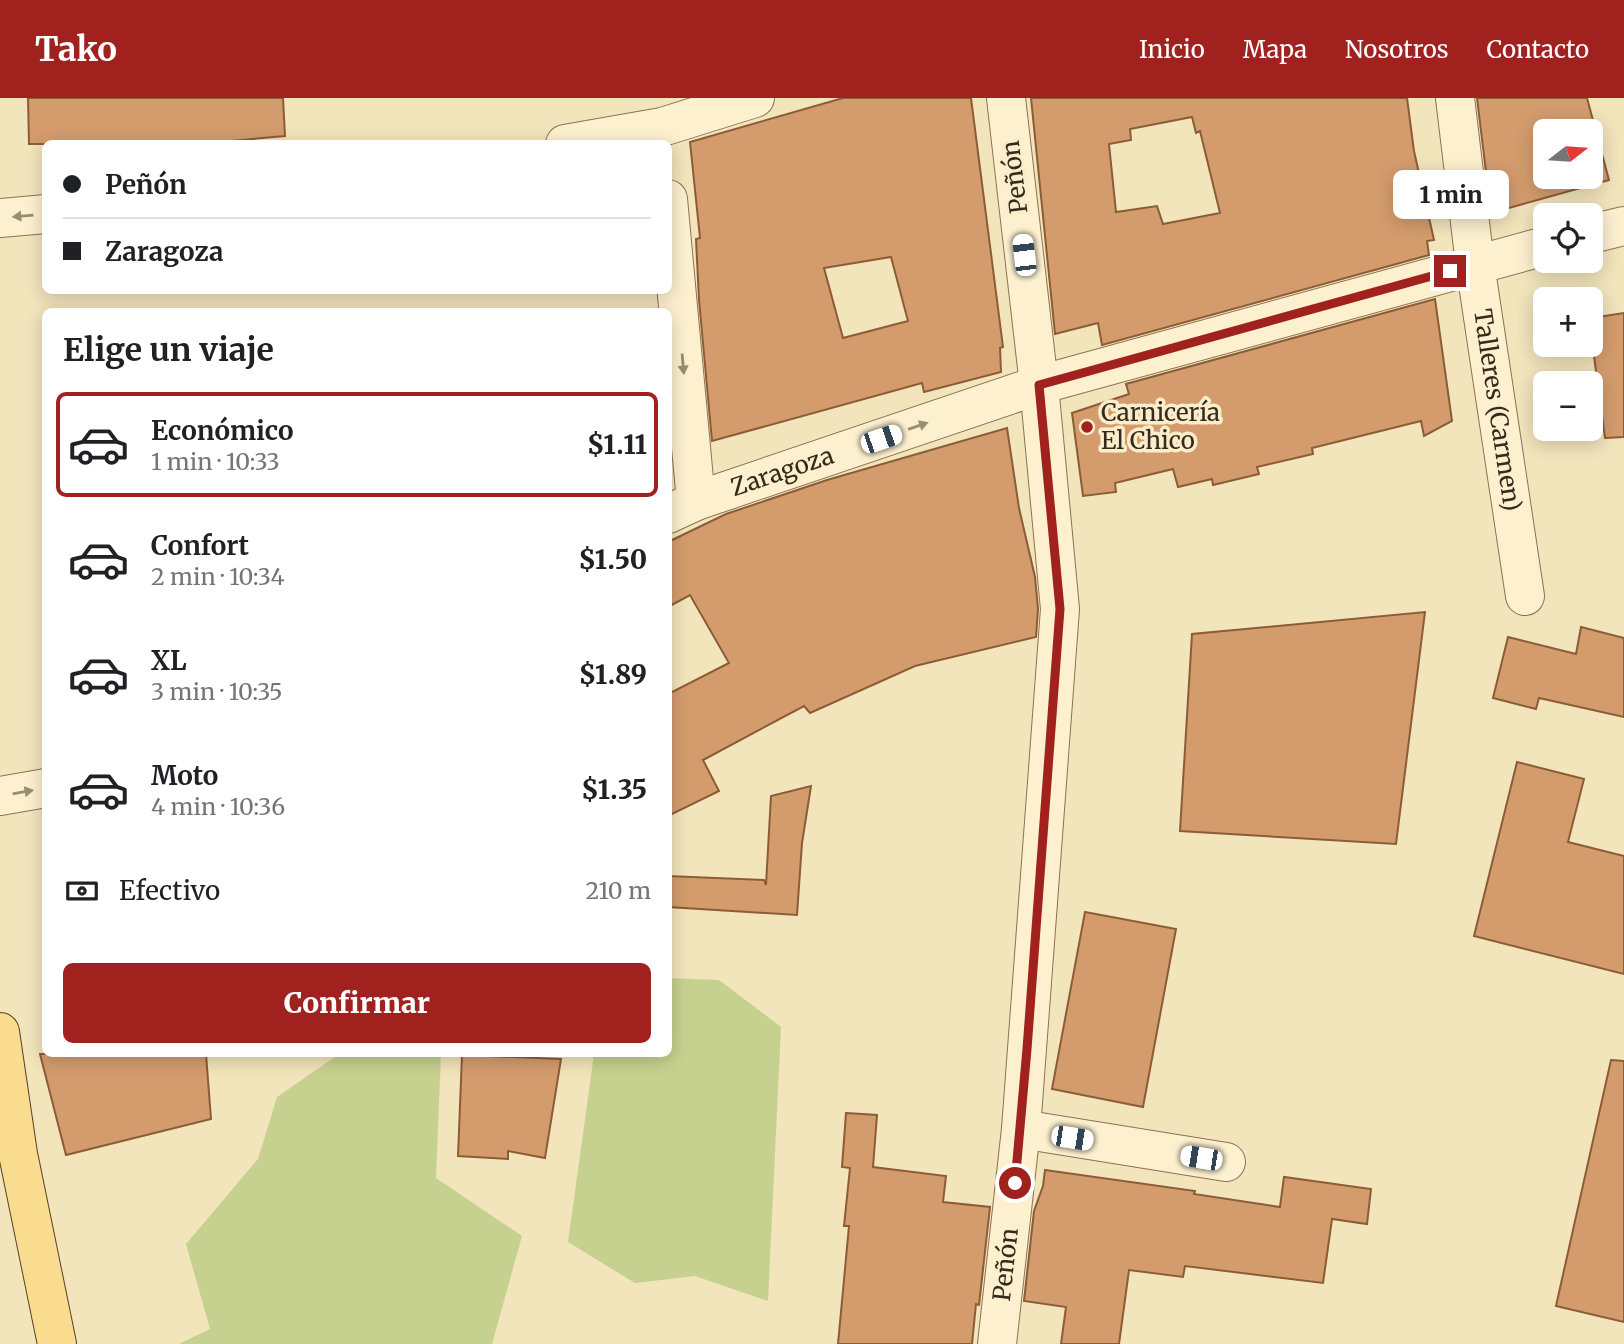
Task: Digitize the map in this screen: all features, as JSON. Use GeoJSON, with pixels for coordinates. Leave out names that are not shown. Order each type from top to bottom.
{"type":"FeatureCollection","features":[{"type":"Feature","properties":{"kind":"main road"},"geometry":{"type":"LineString","coordinates":[[0,1032],[16,1143],[57,1344]]}},
{"type":"Feature","properties":{"kind":"street"},"geometry":{"type":"LineString","coordinates":[[583,140],[755,98]]}},
{"type":"Feature","properties":{"kind":"street","name":"Peñón"},"geometry":{"type":"LineString","coordinates":[[996,1344],[1021,1129],[1060,609],[1039,385],[1006,98]]}},
{"type":"Feature","properties":{"kind":"street","name":"Talleres (Carmen)"},"geometry":{"type":"LineString","coordinates":[[1455,98],[1475,264],[1525,596]]}},
{"type":"Feature","properties":{"kind":"street"},"geometry":{"type":"LineString","coordinates":[[0,218],[42,214]]}},
{"type":"Feature","properties":{"kind":"street"},"geometry":{"type":"LineString","coordinates":[[1603,231],[1624,226]]}},
{"type":"Feature","properties":{"kind":"street","name":"Zaragoza"},"geometry":{"type":"LineString","coordinates":[[682,507],[1039,385],[1533,249]]}},
{"type":"Feature","properties":{"kind":"street"},"geometry":{"type":"LineString","coordinates":[[672,286],[682,507]]}},
{"type":"Feature","properties":{"kind":"street"},"geometry":{"type":"LineString","coordinates":[[0,796],[42,789]]}},
{"type":"Feature","properties":{"kind":"street"},"geometry":{"type":"LineString","coordinates":[[1021,1129],[1226,1162]]}},
{"type":"Feature","properties":{"kind":"green space"},"geometry":{"type":"Polygon","coordinates":[[[672,978],[719,980],[781,1027],[768,1301],[695,1276],[635,1283],[568,1242],[594,1057],[672,1057],[672,978]]]}},
{"type":"Feature","properties":{"kind":"green space"},"geometry":{"type":"Polygon","coordinates":[[[335,1057],[441,1057],[436,1178],[522,1236],[492,1344],[179,1344],[210,1329],[186,1244],[258,1159],[277,1097],[335,1057]]]}},
{"type":"Feature","properties":{"kind":"building"},"geometry":{"type":"Polygon","coordinates":[[[28,98],[283,98],[285,136],[242,140],[42,140],[42,144],[29,144],[28,98]]]}},
{"type":"Feature","properties":{"kind":"building"},"geometry":{"type":"Polygon","coordinates":[[[843,98],[971,98],[1003,347],[1000,348],[1001,372],[924,392],[922,383],[712,441],[699,300],[696,239],[700,238],[690,142],[843,98]],[[891,257],[824,268],[843,338],[908,321],[891,257]]]}},
{"type":"Feature","properties":{"kind":"building"},"geometry":{"type":"Polygon","coordinates":[[[1031,98],[1407,98],[1414,151],[1434,240],[1427,241],[1429,255],[1102,345],[1098,323],[1055,334],[1031,98]],[[1192,117],[1130,129],[1131,140],[1109,144],[1116,212],[1157,206],[1163,224],[1220,213],[1200,131],[1196,133],[1192,117]]]}},
{"type":"Feature","properties":{"kind":"building"},"geometry":{"type":"Polygon","coordinates":[[[1477,98],[1587,98],[1593,119],[1533,119],[1533,189],[1577,189],[1491,213],[1477,98]]]}},
{"type":"Feature","properties":{"kind":"building"},"geometry":{"type":"Polygon","coordinates":[[[1603,158],[1609,180],[1603,182],[1603,158]]]}},
{"type":"Feature","properties":{"kind":"building"},"geometry":{"type":"Polygon","coordinates":[[[1435,299],[1452,421],[1424,436],[1421,421],[1312,448],[1313,454],[1257,467],[1259,474],[1213,485],[1212,479],[1178,487],[1173,469],[1115,483],[1116,492],[1083,496],[1072,413],[1129,394],[1126,384],[1435,299]]]}},
{"type":"Feature","properties":{"kind":"building"},"geometry":{"type":"Polygon","coordinates":[[[1624,313],[1624,437],[1605,438],[1603,371],[1596,371],[1594,357],[1603,357],[1603,316],[1624,313]]]}},
{"type":"Feature","properties":{"kind":"building"},"geometry":{"type":"Polygon","coordinates":[[[1007,428],[1019,508],[1035,577],[1038,609],[1036,637],[915,666],[810,713],[804,706],[703,760],[719,791],[672,814],[672,692],[729,663],[690,595],[672,605],[672,540],[726,514],[827,480],[1007,428]]]}},
{"type":"Feature","properties":{"kind":"building"},"geometry":{"type":"Polygon","coordinates":[[[1425,612],[1396,844],[1180,831],[1192,634],[1425,612]]]}},
{"type":"Feature","properties":{"kind":"building"},"geometry":{"type":"Polygon","coordinates":[[[1581,627],[1624,638],[1624,717],[1539,698],[1536,709],[1493,698],[1508,637],[1576,654],[1581,627]]]}},
{"type":"Feature","properties":{"kind":"building"},"geometry":{"type":"Polygon","coordinates":[[[1517,762],[1584,779],[1568,842],[1624,856],[1624,974],[1474,936],[1517,762]]]}},
{"type":"Feature","properties":{"kind":"building"},"geometry":{"type":"Polygon","coordinates":[[[811,786],[802,843],[797,915],[672,907],[672,876],[764,880],[766,885],[771,796],[811,786]]]}},
{"type":"Feature","properties":{"kind":"building"},"geometry":{"type":"Polygon","coordinates":[[[1085,912],[1176,929],[1143,1107],[1052,1089],[1085,912]]]}},
{"type":"Feature","properties":{"kind":"building"},"geometry":{"type":"Polygon","coordinates":[[[40,1054],[42,1057],[206,1057],[211,1119],[66,1155],[40,1054]]]}},
{"type":"Feature","properties":{"kind":"building"},"geometry":{"type":"Polygon","coordinates":[[[462,1057],[561,1059],[545,1158],[508,1151],[508,1159],[458,1156],[462,1057]]]}},
{"type":"Feature","properties":{"kind":"building"},"geometry":{"type":"Polygon","coordinates":[[[1611,1060],[1624,1061],[1624,1322],[1556,1306],[1611,1060]]]}},
{"type":"Feature","properties":{"kind":"building"},"geometry":{"type":"Polygon","coordinates":[[[846,1113],[877,1115],[873,1167],[946,1176],[943,1202],[990,1207],[972,1344],[838,1344],[849,1226],[844,1226],[850,1168],[842,1167],[846,1113]]]}},
{"type":"Feature","properties":{"kind":"building"},"geometry":{"type":"Polygon","coordinates":[[[1045,1170],[1195,1191],[1194,1194],[1280,1207],[1284,1177],[1371,1189],[1367,1224],[1332,1219],[1323,1283],[1185,1266],[1183,1277],[1129,1270],[1119,1344],[1061,1344],[1066,1307],[1024,1301],[1034,1211],[1043,1186],[1045,1170]]]}},
{"type":"Feature","properties":{"kind":"place","name":"Carnicería El Chico"},"geometry":{"type":"Point","coordinates":[1087,427]}},
{"type":"Feature","properties":{"kind":"route"},"geometry":{"type":"LineString","coordinates":[[1015,1183],[1060,609],[1039,385],[1450,271]]}}]}
